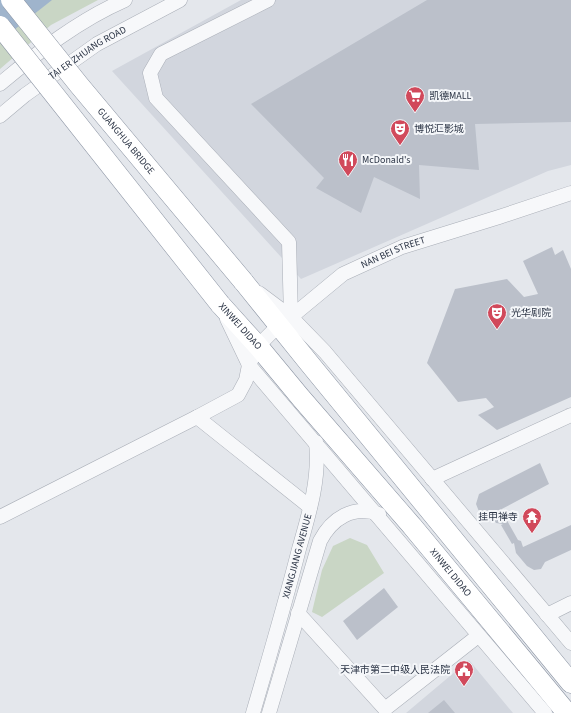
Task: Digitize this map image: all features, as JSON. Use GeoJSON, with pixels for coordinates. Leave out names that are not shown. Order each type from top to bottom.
{"type":"FeatureCollection","features":[{"type":"Feature","properties":{"kind":"highway","name":"GUANGHUA BRIDGE"},"geometry":{"type":"LineString","coordinates":[[11,0],[79,85],[243,281],[285,321]]}},
{"type":"Feature","properties":{"kind":"highway"},"geometry":{"type":"LineString","coordinates":[[0,26],[220,304]]}},
{"type":"Feature","properties":{"kind":"highway","name":"XINWEI DIDAO"},"geometry":{"type":"LineString","coordinates":[[220,304],[258,346],[412,526],[556,708]]}},
{"type":"Feature","properties":{"kind":"highway"},"geometry":{"type":"LineString","coordinates":[[285,321],[571,683]]}},
{"type":"Feature","properties":{"kind":"street"},"geometry":{"type":"LineString","coordinates":[[0,84],[72,29],[105,9],[125,0]]}},
{"type":"Feature","properties":{"kind":"street","name":"TAI ER ZHUANG ROAD"},"geometry":{"type":"LineString","coordinates":[[0,116],[25,95],[97,44],[180,0]]}},
{"type":"Feature","properties":{"kind":"street"},"geometry":{"type":"LineString","coordinates":[[268,0],[161,54],[150,73],[156,98],[289,242],[285,321],[325,352],[571,643]]}},
{"type":"Feature","properties":{"kind":"street","name":"NAN BEI STREET"},"geometry":{"type":"LineString","coordinates":[[0,517],[196,418],[238,395],[246,380],[249,364],[258,346],[285,321],[343,274],[402,247],[499,218],[571,193]]}},
{"type":"Feature","properties":{"kind":"street","name":"XINWEI DIDAO"},"geometry":{"type":"LineString","coordinates":[[220,304],[249,364],[478,636],[504,665],[556,708]]}},
{"type":"Feature","properties":{"kind":"street","name":"XIANGJIANG AVENUE"},"geometry":{"type":"LineString","coordinates":[[253,713],[315,490],[317,444],[310,413],[301,398]]}},
{"type":"Feature","properties":{"kind":"street"},"geometry":{"type":"LineString","coordinates":[[432,479],[571,415]]}},
{"type":"Feature","properties":{"kind":"street"},"geometry":{"type":"LineString","coordinates":[[196,418],[310,507]]}},
{"type":"Feature","properties":{"kind":"street","name":"XIANGJIANG AVENUE"},"geometry":{"type":"LineString","coordinates":[[269,713],[320,541],[326,530],[336,520],[346,514],[356,512],[376,513],[412,526]]}},
{"type":"Feature","properties":{"kind":"street"},"geometry":{"type":"LineString","coordinates":[[547,615],[571,603]]}},
{"type":"Feature","properties":{"kind":"street"},"geometry":{"type":"LineString","coordinates":[[298,613],[385,709],[478,636]]}},
{"type":"Feature","properties":{"kind":"shaded area"},"geometry":{"type":"Polygon","coordinates":[[[241,0],[571,0],[571,165],[548,171],[301,279],[112,71],[241,0]]]}},
{"type":"Feature","properties":{"kind":"shaded area","name":"天津市第二中级人民法院"},"geometry":{"type":"Polygon","coordinates":[[[469,660],[513,713],[406,713],[469,660]]]}},
{"type":"Feature","properties":{"kind":"green space"},"geometry":{"type":"Polygon","coordinates":[[[0,0],[98,0],[51,25],[0,69],[0,0]]]}},
{"type":"Feature","properties":{"kind":"green space"},"geometry":{"type":"Polygon","coordinates":[[[350,538],[367,545],[384,573],[322,617],[312,612],[322,570],[333,546],[350,538]]]}},
{"type":"Feature","properties":{"kind":"water"},"geometry":{"type":"Polygon","coordinates":[[[0,0],[52,0],[0,41],[0,0]]]}},
{"type":"Feature","properties":{"kind":"building","name":"凯德MALL"},"geometry":{"type":"Polygon","coordinates":[[[427,0],[571,0],[571,122],[475,124],[479,170],[419,165],[420,199],[374,177],[361,213],[316,188],[324,178],[251,104],[427,0]]]}},
{"type":"Feature","properties":{"kind":"building","name":"光华剧院"},"geometry":{"type":"Polygon","coordinates":[[[552,247],[555,255],[563,250],[571,269],[571,397],[497,430],[478,415],[494,407],[486,398],[458,402],[427,363],[455,289],[507,279],[524,297],[538,294],[523,261],[552,247]]]}},
{"type":"Feature","properties":{"kind":"building"},"geometry":{"type":"Polygon","coordinates":[[[540,463],[549,484],[498,511],[500,515],[504,515],[518,540],[521,541],[523,547],[571,525],[571,550],[545,562],[541,569],[534,570],[527,566],[516,553],[514,543],[512,544],[501,525],[503,524],[496,523],[491,515],[480,514],[476,504],[479,494],[540,463]]]}},
{"type":"Feature","properties":{"kind":"building"},"geometry":{"type":"Polygon","coordinates":[[[384,588],[398,607],[357,640],[343,621],[384,588]]]}},
{"type":"Feature","properties":{"kind":"building","name":"天津市第二中级人民法院"},"geometry":{"type":"Polygon","coordinates":[[[444,700],[455,713],[428,713],[444,700]]]}},
{"type":"Feature","properties":{"kind":"place","name":"凯德MALL"},"geometry":{"type":"Point","coordinates":[415,113]}},
{"type":"Feature","properties":{"kind":"place","name":"博悦汇影城"},"geometry":{"type":"Point","coordinates":[400,146]}},
{"type":"Feature","properties":{"kind":"place","name":"McDonald's"},"geometry":{"type":"Point","coordinates":[348,177]}},
{"type":"Feature","properties":{"kind":"place","name":"光华剧院"},"geometry":{"type":"Point","coordinates":[497,330]}},
{"type":"Feature","properties":{"kind":"place","name":"挂甲禅寺"},"geometry":{"type":"Point","coordinates":[532,534]}},
{"type":"Feature","properties":{"kind":"place","name":"天津市第二中级人民法院"},"geometry":{"type":"Point","coordinates":[464,687]}}]}
